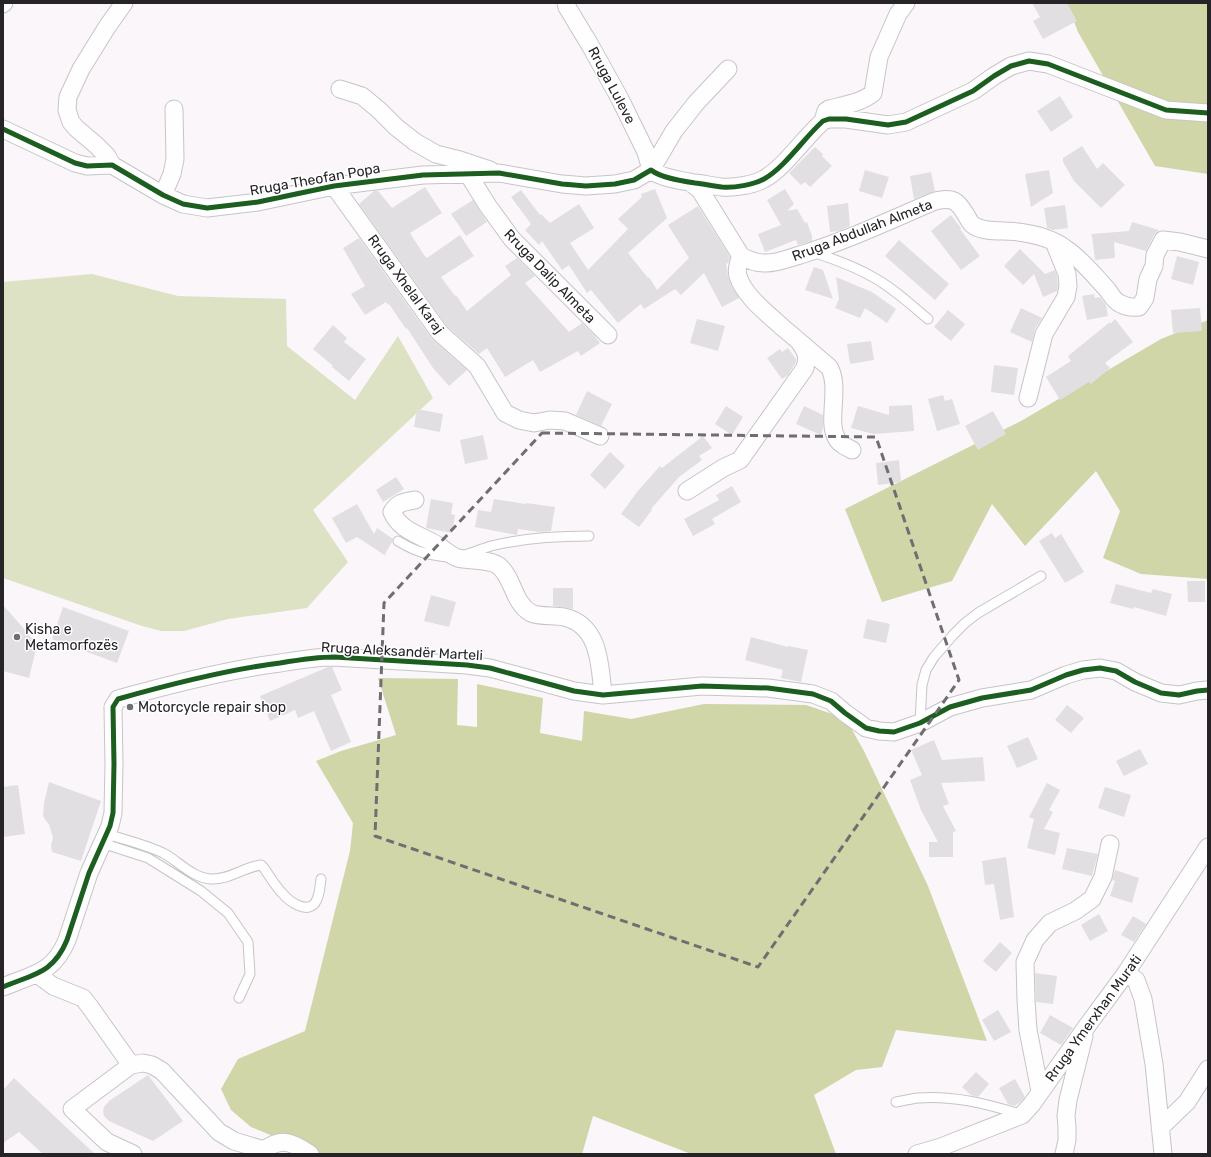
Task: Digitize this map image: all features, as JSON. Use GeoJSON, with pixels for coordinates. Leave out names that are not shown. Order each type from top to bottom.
{"type":"FeatureCollection","features":[{"type":"Feature","properties":{"kind":"street"},"geometry":{"type":"LineString","coordinates":[[3,129],[75,163],[87,166],[112,165],[107,156],[71,122],[67,110],[68,98],[81,69],[124,3]]}},
{"type":"Feature","properties":{"kind":"street","name":"Rruga Luleve"},"geometry":{"type":"LineString","coordinates":[[566,3],[620,99],[646,152],[651,170]]}},
{"type":"Feature","properties":{"kind":"street"},"geometry":{"type":"LineString","coordinates":[[728,69],[696,103],[674,131],[651,170],[657,175],[723,187],[742,186],[763,179],[778,168],[822,121],[826,111],[857,102],[874,93],[880,57],[898,14],[906,3]]}},
{"type":"Feature","properties":{"kind":"street"},"geometry":{"type":"LineString","coordinates":[[822,121],[830,119],[846,119],[888,125],[906,122],[973,91],[1011,66],[1029,61],[1048,64],[1166,110],[1208,113]]}},
{"type":"Feature","properties":{"kind":"street"},"geometry":{"type":"LineString","coordinates":[[340,89],[362,96],[415,142],[436,154],[499,173]]}},
{"type":"Feature","properties":{"kind":"street"},"geometry":{"type":"LineString","coordinates":[[163,195],[172,174],[175,160],[174,109]]}},
{"type":"Feature","properties":{"kind":"street","name":"Rruga Theofan Popa"},"geometry":{"type":"LineString","coordinates":[[112,165],[163,195],[183,204],[207,208],[258,202],[334,186],[423,175],[499,173],[562,184],[586,186],[615,184],[634,180],[651,170]]}},
{"type":"Feature","properties":{"kind":"street","name":"Rruga Dalip Almeta"},"geometry":{"type":"LineString","coordinates":[[468,174],[488,206],[512,239],[608,336]]}},
{"type":"Feature","properties":{"kind":"street"},"geometry":{"type":"LineString","coordinates":[[690,182],[700,190],[741,256],[737,270],[738,277],[742,285],[754,300],[829,367],[834,389],[834,433],[840,442],[852,450]]}},
{"type":"Feature","properties":{"kind":"street","name":"Rruga Xhelal Karaj"},"geometry":{"type":"LineString","coordinates":[[334,186],[440,333],[477,366],[505,413],[519,420],[534,423],[550,420],[564,421],[600,436]]}},
{"type":"Feature","properties":{"kind":"street","name":"Rruga Abdullah Almeta"},"geometry":{"type":"LineString","coordinates":[[741,256],[750,261],[765,264],[780,261],[812,251],[935,201],[944,199],[955,201],[960,205],[973,225],[979,228],[1019,232],[1041,237],[1066,248],[1086,266],[1118,302],[1130,308],[1139,307],[1145,298],[1148,279],[1154,266],[1155,255],[1163,240],[1208,249]]}},
{"type":"Feature","properties":{"kind":"street"},"geometry":{"type":"LineString","coordinates":[[1028,398],[1044,334],[1066,297],[1068,286],[1067,274],[1054,242]]}},
{"type":"Feature","properties":{"kind":"street"},"geometry":{"type":"LineString","coordinates":[[687,492],[723,468],[740,460],[805,368],[807,360],[806,352],[800,342]]}},
{"type":"Feature","properties":{"kind":"street"},"geometry":{"type":"LineString","coordinates":[[415,500],[397,505],[392,512],[395,520],[408,530],[436,544],[456,558],[499,565],[508,577],[524,608],[533,614],[565,617],[578,622],[589,632],[595,645],[600,666],[603,695]]}},
{"type":"Feature","properties":{"kind":"street","name":"Rruga Aleksandër Marteli"},"geometry":{"type":"LineString","coordinates":[[3,987],[37,974],[53,963],[63,951],[89,873],[110,826],[113,813],[114,764],[112,707],[118,699],[172,684],[252,667],[319,657],[334,657],[490,668],[574,692],[603,695],[702,686],[768,688],[813,694],[831,701],[866,728],[894,732],[920,724],[950,707],[982,698],[1031,690],[1066,675],[1083,670],[1100,668],[1116,671],[1135,682],[1161,693],[1179,695],[1208,690]]}},
{"type":"Feature","properties":{"kind":"street","name":"Rruga Ymerxhan Murati"},"geometry":{"type":"LineString","coordinates":[[1040,1091],[1028,1030],[1025,962],[1035,940],[1050,923],[1075,911],[1092,899],[1103,876],[1110,844]]}},
{"type":"Feature","properties":{"kind":"street","name":"Rruga Ymerxhan Murati"},"geometry":{"type":"LineString","coordinates":[[1040,1091],[1126,973],[1208,847]]}},
{"type":"Feature","properties":{"kind":"street"},"geometry":{"type":"LineString","coordinates":[[1126,973],[1136,980],[1143,999],[1154,1064],[1163,1154]]}},
{"type":"Feature","properties":{"kind":"street"},"geometry":{"type":"LineString","coordinates":[[37,974],[53,986],[83,998],[131,1065]]}},
{"type":"Feature","properties":{"kind":"street"},"geometry":{"type":"LineString","coordinates":[[1064,1154],[1067,1140],[1066,1116],[1068,1100],[1087,1026]]}},
{"type":"Feature","properties":{"kind":"street"},"geometry":{"type":"LineString","coordinates":[[133,1154],[107,1142],[72,1109],[131,1065],[144,1063],[162,1070],[219,1132],[234,1141],[263,1152],[273,1143],[285,1142],[298,1146],[310,1154]]}},
{"type":"Feature","properties":{"kind":"street"},"geometry":{"type":"LineString","coordinates":[[1160,1128],[1187,1102],[1208,1069]]}},
{"type":"Feature","properties":{"kind":"street"},"geometry":{"type":"LineString","coordinates":[[917,1154],[941,1147],[1022,1115],[1032,1104],[1040,1091]]}},
{"type":"Feature","properties":{"kind":"lane"},"geometry":{"type":"LineString","coordinates":[[812,251],[846,263],[872,276],[899,295],[928,319]]}},
{"type":"Feature","properties":{"kind":"lane"},"geometry":{"type":"LineString","coordinates":[[398,541],[422,553],[456,558],[491,546],[528,539],[551,536],[589,536]]}},
{"type":"Feature","properties":{"kind":"lane"},"geometry":{"type":"LineString","coordinates":[[920,724],[922,685],[926,670],[934,657],[965,623],[1042,576]]}},
{"type":"Feature","properties":{"kind":"lane"},"geometry":{"type":"LineString","coordinates":[[104,838],[165,854],[194,874],[209,880],[228,877],[261,865],[282,893],[293,903],[300,906],[306,907],[314,904],[318,894],[321,878]]}},
{"type":"Feature","properties":{"kind":"lane"},"geometry":{"type":"LineString","coordinates":[[104,838],[148,858],[201,891],[228,913],[248,942],[250,974],[239,998]]}},
{"type":"Feature","properties":{"kind":"lane"},"geometry":{"type":"LineString","coordinates":[[896,1102],[916,1098],[935,1097],[969,1100],[1022,1115]]}},
{"type":"Feature","properties":{"kind":"highlighted area"},"geometry":{"type":"Polygon","coordinates":[[[542,433],[876,437],[959,680],[758,967],[375,836],[384,603],[542,433]]]}},
{"type":"Feature","properties":{"kind":"green space"},"geometry":{"type":"Polygon","coordinates":[[[1067,3],[1208,3],[1208,174],[1155,166],[1078,32],[1067,3]]]}},
{"type":"Feature","properties":{"kind":"green space"},"geometry":{"type":"Polygon","coordinates":[[[92,274],[178,296],[286,299],[287,346],[355,400],[398,336],[433,398],[313,510],[348,562],[307,608],[228,619],[184,631],[161,631],[142,626],[3,578],[3,282],[92,274]]]}},
{"type":"Feature","properties":{"kind":"green space"},"geometry":{"type":"Polygon","coordinates":[[[1208,320],[1208,579],[1141,574],[1103,558],[1120,511],[1096,471],[1025,546],[992,504],[952,581],[882,602],[845,509],[1021,421],[1161,339],[1208,320]]]}},
{"type":"Feature","properties":{"kind":"green space"},"geometry":{"type":"Polygon","coordinates":[[[378,678],[458,679],[457,725],[477,727],[477,684],[543,698],[540,733],[582,741],[584,711],[631,719],[704,704],[806,705],[838,716],[847,721],[864,751],[928,886],[987,1041],[896,1030],[882,1067],[856,1070],[814,1095],[836,1154],[691,1154],[593,1116],[582,1154],[317,1154],[251,1127],[231,1110],[221,1089],[238,1059],[305,1031],[350,851],[353,823],[316,761],[341,751],[396,735],[378,678]]]}},
{"type":"Feature","properties":{"kind":"building"},"geometry":{"type":"Polygon","coordinates":[[[1032,3],[1067,3],[1077,21],[1043,39],[1033,21],[1040,17],[1032,3]]]}},
{"type":"Feature","properties":{"kind":"building"},"geometry":{"type":"Polygon","coordinates":[[[1060,96],[1073,117],[1051,132],[1037,111],[1060,96]]]}},
{"type":"Feature","properties":{"kind":"building"},"geometry":{"type":"Polygon","coordinates":[[[1082,146],[1097,169],[1103,163],[1125,185],[1101,208],[1074,181],[1063,162],[1063,158],[1082,146]]]}},
{"type":"Feature","properties":{"kind":"building"},"geometry":{"type":"Polygon","coordinates":[[[815,147],[823,154],[822,156],[832,166],[810,187],[805,182],[801,185],[789,173],[815,147]]]}},
{"type":"Feature","properties":{"kind":"building"},"geometry":{"type":"Polygon","coordinates":[[[865,170],[889,177],[882,198],[859,191],[865,170]]]}},
{"type":"Feature","properties":{"kind":"building"},"geometry":{"type":"Polygon","coordinates":[[[1049,170],[1053,193],[1031,207],[1025,174],[1049,170]]]}},
{"type":"Feature","properties":{"kind":"building"},"geometry":{"type":"Polygon","coordinates":[[[931,172],[935,191],[914,199],[910,176],[931,172]]]}},
{"type":"Feature","properties":{"kind":"building"},"geometry":{"type":"Polygon","coordinates":[[[425,187],[442,213],[410,233],[427,258],[460,235],[474,256],[441,277],[467,311],[511,275],[505,266],[517,258],[535,276],[525,283],[569,332],[582,323],[600,343],[581,356],[578,351],[540,372],[533,360],[505,377],[487,348],[479,354],[447,326],[359,204],[374,191],[378,191],[392,208],[425,187]]]}},
{"type":"Feature","properties":{"kind":"building"},"geometry":{"type":"Polygon","coordinates":[[[655,189],[667,218],[628,253],[648,278],[649,277],[657,290],[689,258],[668,225],[698,206],[730,257],[728,263],[726,264],[728,276],[732,287],[739,298],[722,307],[704,273],[681,295],[675,289],[644,309],[641,304],[618,323],[591,290],[587,293],[569,265],[562,270],[542,241],[539,245],[525,230],[531,224],[511,197],[521,190],[540,215],[541,214],[550,223],[579,204],[594,228],[570,243],[588,270],[628,229],[618,219],[642,197],[641,194],[655,189]]]}},
{"type":"Feature","properties":{"kind":"building"},"geometry":{"type":"Polygon","coordinates":[[[785,189],[794,204],[787,211],[797,209],[805,223],[807,222],[812,236],[812,241],[798,245],[796,240],[765,252],[758,234],[781,225],[767,200],[785,189]]]}},
{"type":"Feature","properties":{"kind":"building"},"geometry":{"type":"Polygon","coordinates":[[[473,200],[487,222],[466,236],[451,214],[473,200]]]}},
{"type":"Feature","properties":{"kind":"building"},"geometry":{"type":"Polygon","coordinates":[[[848,203],[850,226],[839,231],[830,232],[827,206],[848,203]]]}},
{"type":"Feature","properties":{"kind":"building"},"geometry":{"type":"Polygon","coordinates":[[[1065,205],[1068,228],[1053,230],[1047,228],[1044,208],[1065,205]]]}},
{"type":"Feature","properties":{"kind":"building"},"geometry":{"type":"Polygon","coordinates":[[[951,215],[980,256],[961,270],[931,231],[951,215]]]}},
{"type":"Feature","properties":{"kind":"building"},"geometry":{"type":"Polygon","coordinates":[[[1132,222],[1159,230],[1154,235],[1146,251],[1114,242],[1115,258],[1095,260],[1091,234],[1129,231],[1132,222]]]}},
{"type":"Feature","properties":{"kind":"building"},"geometry":{"type":"Polygon","coordinates":[[[359,238],[432,339],[467,370],[449,386],[433,368],[407,328],[406,329],[389,304],[388,305],[386,302],[365,315],[351,294],[365,286],[343,248],[359,238]]]}},
{"type":"Feature","properties":{"kind":"building"},"geometry":{"type":"Polygon","coordinates":[[[899,240],[949,284],[935,300],[885,256],[899,240]]]}},
{"type":"Feature","properties":{"kind":"building"},"geometry":{"type":"Polygon","coordinates":[[[1020,249],[1045,274],[1055,270],[1058,286],[1057,291],[1043,297],[1034,274],[1023,285],[1004,266],[1020,249]]]}},
{"type":"Feature","properties":{"kind":"building"},"geometry":{"type":"Polygon","coordinates":[[[1177,256],[1199,262],[1193,285],[1171,279],[1177,256]]]}},
{"type":"Feature","properties":{"kind":"building"},"geometry":{"type":"Polygon","coordinates":[[[814,267],[823,270],[833,299],[805,290],[814,267]]]}},
{"type":"Feature","properties":{"kind":"building"},"geometry":{"type":"Polygon","coordinates":[[[836,277],[872,292],[896,309],[887,323],[865,308],[860,318],[835,308],[839,299],[836,277]]]}},
{"type":"Feature","properties":{"kind":"building"},"geometry":{"type":"Polygon","coordinates":[[[1094,294],[1095,298],[1100,297],[1106,305],[1108,316],[1087,320],[1082,296],[1094,294]]]}},
{"type":"Feature","properties":{"kind":"building"},"geometry":{"type":"Polygon","coordinates":[[[1021,308],[1042,318],[1035,329],[1032,342],[1010,332],[1021,308]]]}},
{"type":"Feature","properties":{"kind":"building"},"geometry":{"type":"Polygon","coordinates":[[[1200,308],[1202,331],[1173,333],[1171,310],[1200,308]]]}},
{"type":"Feature","properties":{"kind":"building"},"geometry":{"type":"Polygon","coordinates":[[[948,310],[965,324],[951,341],[934,327],[948,310]]]}},
{"type":"Feature","properties":{"kind":"building"},"geometry":{"type":"Polygon","coordinates":[[[697,319],[725,326],[718,351],[690,343],[697,319]]]}},
{"type":"Feature","properties":{"kind":"building"},"geometry":{"type":"Polygon","coordinates":[[[1115,319],[1133,342],[1105,363],[1110,368],[1091,384],[1089,382],[1060,400],[1046,377],[1071,361],[1068,356],[1115,319]]]}},
{"type":"Feature","properties":{"kind":"building"},"geometry":{"type":"Polygon","coordinates":[[[333,325],[347,338],[344,342],[366,359],[349,381],[313,349],[333,325]]]}},
{"type":"Feature","properties":{"kind":"building"},"geometry":{"type":"Polygon","coordinates":[[[871,341],[874,360],[850,364],[847,344],[871,341]]]}},
{"type":"Feature","properties":{"kind":"building"},"geometry":{"type":"Polygon","coordinates":[[[788,348],[796,359],[796,362],[788,375],[782,379],[767,358],[780,349],[782,352],[788,348]]]}},
{"type":"Feature","properties":{"kind":"building"},"geometry":{"type":"Polygon","coordinates":[[[994,365],[1018,368],[1014,395],[991,392],[994,365]]]}},
{"type":"Feature","properties":{"kind":"building"},"geometry":{"type":"Polygon","coordinates":[[[587,391],[612,404],[601,426],[576,415],[587,391]]]}},
{"type":"Feature","properties":{"kind":"building"},"geometry":{"type":"Polygon","coordinates":[[[943,395],[945,401],[952,399],[960,424],[937,431],[928,399],[943,395]]]}},
{"type":"Feature","properties":{"kind":"building"},"geometry":{"type":"Polygon","coordinates":[[[912,405],[914,431],[873,434],[851,428],[858,406],[889,415],[889,406],[912,405]]]}},
{"type":"Feature","properties":{"kind":"building"},"geometry":{"type":"Polygon","coordinates":[[[726,406],[743,417],[732,435],[715,424],[726,406]]]}},
{"type":"Feature","properties":{"kind":"building"},"geometry":{"type":"Polygon","coordinates":[[[804,406],[823,415],[823,428],[821,435],[796,424],[804,406]]]}},
{"type":"Feature","properties":{"kind":"building"},"geometry":{"type":"Polygon","coordinates":[[[417,409],[443,414],[440,432],[414,427],[417,409]]]}},
{"type":"Feature","properties":{"kind":"building"},"geometry":{"type":"Polygon","coordinates":[[[993,411],[1006,434],[978,450],[965,426],[993,411]]]}},
{"type":"Feature","properties":{"kind":"building"},"geometry":{"type":"Polygon","coordinates":[[[483,435],[488,459],[465,464],[460,440],[483,435]]]}},
{"type":"Feature","properties":{"kind":"building"},"geometry":{"type":"Polygon","coordinates":[[[703,436],[712,448],[699,456],[702,460],[679,477],[651,509],[652,510],[639,527],[621,514],[637,492],[660,466],[662,468],[703,436]]]}},
{"type":"Feature","properties":{"kind":"building"},"geometry":{"type":"Polygon","coordinates":[[[610,452],[625,466],[605,489],[590,475],[610,452]]]}},
{"type":"Feature","properties":{"kind":"building"},"geometry":{"type":"Polygon","coordinates":[[[899,460],[901,482],[878,485],[876,463],[899,460]]]}},
{"type":"Feature","properties":{"kind":"building"},"geometry":{"type":"Polygon","coordinates":[[[396,477],[404,489],[383,502],[376,490],[396,477]]]}},
{"type":"Feature","properties":{"kind":"building"},"geometry":{"type":"Polygon","coordinates":[[[732,486],[741,502],[712,519],[715,524],[693,536],[684,519],[719,500],[716,495],[732,486]]]}},
{"type":"Feature","properties":{"kind":"building"},"geometry":{"type":"Polygon","coordinates":[[[431,499],[453,503],[451,514],[455,515],[452,533],[426,528],[431,499]]]}},
{"type":"Feature","properties":{"kind":"building"},"geometry":{"type":"Polygon","coordinates":[[[494,499],[555,507],[551,531],[539,532],[518,529],[517,535],[475,527],[478,510],[491,512],[494,499]]]}},
{"type":"Feature","properties":{"kind":"building"},"geometry":{"type":"Polygon","coordinates":[[[357,504],[374,534],[377,528],[393,539],[385,554],[386,556],[357,537],[346,543],[332,518],[357,504]]]}},
{"type":"Feature","properties":{"kind":"building"},"geometry":{"type":"Polygon","coordinates":[[[1052,533],[1055,538],[1061,534],[1084,572],[1065,583],[1039,541],[1052,533]]]}},
{"type":"Feature","properties":{"kind":"building"},"geometry":{"type":"Polygon","coordinates":[[[1187,581],[1205,581],[1205,602],[1188,602],[1187,581]]]}},
{"type":"Feature","properties":{"kind":"building"},"geometry":{"type":"Polygon","coordinates":[[[1116,584],[1151,593],[1153,589],[1172,594],[1166,616],[1134,607],[1133,609],[1110,603],[1116,584]]]}},
{"type":"Feature","properties":{"kind":"building"},"geometry":{"type":"Polygon","coordinates":[[[553,588],[573,588],[573,609],[553,606],[553,588]]]}},
{"type":"Feature","properties":{"kind":"building"},"geometry":{"type":"Polygon","coordinates":[[[431,595],[456,602],[449,627],[424,621],[431,595]]]}},
{"type":"Feature","properties":{"kind":"building","name":"Kisha e Metamorfozës"},"geometry":{"type":"Polygon","coordinates":[[[3,605],[37,645],[29,678],[3,671],[3,605]]]}},
{"type":"Feature","properties":{"kind":"building"},"geometry":{"type":"Polygon","coordinates":[[[63,607],[129,631],[117,663],[52,639],[63,607]]]}},
{"type":"Feature","properties":{"kind":"building"},"geometry":{"type":"Polygon","coordinates":[[[867,619],[890,624],[886,643],[863,638],[867,619]]]}},
{"type":"Feature","properties":{"kind":"building"},"geometry":{"type":"Polygon","coordinates":[[[751,637],[788,647],[808,650],[801,682],[781,678],[783,670],[745,660],[751,637]]]}},
{"type":"Feature","properties":{"kind":"building"},"geometry":{"type":"Polygon","coordinates":[[[328,667],[332,667],[342,690],[331,695],[351,742],[331,751],[314,711],[298,718],[295,710],[270,721],[260,696],[328,667]]]}},
{"type":"Feature","properties":{"kind":"building"},"geometry":{"type":"Polygon","coordinates":[[[1067,705],[1084,718],[1071,733],[1055,720],[1067,705]]]}},
{"type":"Feature","properties":{"kind":"building"},"geometry":{"type":"Polygon","coordinates":[[[1028,737],[1038,759],[1017,768],[1007,746],[1028,737]]]}},
{"type":"Feature","properties":{"kind":"building"},"geometry":{"type":"Polygon","coordinates":[[[934,740],[942,760],[983,757],[985,781],[941,783],[949,804],[943,806],[956,831],[953,832],[953,857],[929,857],[929,842],[938,842],[921,810],[910,780],[922,775],[911,750],[934,740]]]}},
{"type":"Feature","properties":{"kind":"building"},"geometry":{"type":"Polygon","coordinates":[[[1140,749],[1148,764],[1124,776],[1116,761],[1140,749]]]}},
{"type":"Feature","properties":{"kind":"building"},"geometry":{"type":"Polygon","coordinates":[[[49,782],[101,801],[81,861],[52,852],[51,845],[53,838],[49,824],[43,816],[44,803],[49,782]]]}},
{"type":"Feature","properties":{"kind":"building"},"geometry":{"type":"Polygon","coordinates":[[[1047,783],[1060,790],[1049,810],[1053,812],[1044,829],[1060,833],[1055,855],[1027,848],[1034,819],[1029,817],[1047,783]]]}},
{"type":"Feature","properties":{"kind":"building"},"geometry":{"type":"Polygon","coordinates":[[[18,785],[25,834],[3,837],[3,787],[18,785]]]}},
{"type":"Feature","properties":{"kind":"building"},"geometry":{"type":"Polygon","coordinates":[[[1105,787],[1131,795],[1124,817],[1098,808],[1105,787]]]}},
{"type":"Feature","properties":{"kind":"building"},"geometry":{"type":"Polygon","coordinates":[[[1067,848],[1098,854],[1092,876],[1062,869],[1067,848]]]}},
{"type":"Feature","properties":{"kind":"building"},"geometry":{"type":"Polygon","coordinates":[[[1006,857],[1014,917],[1000,920],[994,884],[985,885],[982,861],[1006,857]]]}},
{"type":"Feature","properties":{"kind":"building"},"geometry":{"type":"Polygon","coordinates":[[[1115,870],[1139,878],[1132,903],[1110,896],[1115,881],[1112,880],[1115,870]]]}},
{"type":"Feature","properties":{"kind":"building"},"geometry":{"type":"Polygon","coordinates":[[[1099,914],[1108,931],[1090,941],[1081,925],[1099,914]]]}},
{"type":"Feature","properties":{"kind":"building"},"geometry":{"type":"Polygon","coordinates":[[[1133,916],[1146,924],[1134,942],[1121,935],[1133,916]]]}},
{"type":"Feature","properties":{"kind":"building"},"geometry":{"type":"Polygon","coordinates":[[[1000,942],[1012,953],[996,972],[983,961],[1000,942]]]}},
{"type":"Feature","properties":{"kind":"building"},"geometry":{"type":"Polygon","coordinates":[[[1035,973],[1057,976],[1053,1004],[1036,1002],[1035,973]]]}},
{"type":"Feature","properties":{"kind":"building"},"geometry":{"type":"Polygon","coordinates":[[[998,1010],[1011,1032],[994,1041],[982,1020],[998,1010]]]}},
{"type":"Feature","properties":{"kind":"building"},"geometry":{"type":"Polygon","coordinates":[[[1050,1015],[1073,1028],[1061,1045],[1040,1033],[1050,1015]]]}},
{"type":"Feature","properties":{"kind":"building"},"geometry":{"type":"Polygon","coordinates":[[[976,1072],[989,1084],[978,1097],[971,1095],[962,1087],[976,1072]]]}},
{"type":"Feature","properties":{"kind":"building"},"geometry":{"type":"Polygon","coordinates":[[[148,1075],[183,1121],[153,1141],[109,1121],[104,1116],[103,1111],[104,1107],[109,1101],[148,1075]]]}},
{"type":"Feature","properties":{"kind":"building"},"geometry":{"type":"Polygon","coordinates":[[[14,1078],[95,1154],[43,1154],[19,1132],[3,1143],[3,1090],[14,1078]]]}},
{"type":"Feature","properties":{"kind":"building"},"geometry":{"type":"Polygon","coordinates":[[[1015,1079],[1025,1097],[1014,1106],[1008,1104],[999,1088],[1015,1079]]]}},
{"type":"Feature","properties":{"kind":"cycle path"},"geometry":{"type":"LineString","coordinates":[[3,129],[75,163],[87,166],[112,165],[163,195],[183,204],[207,208],[258,202],[334,186],[423,175],[499,173],[562,184],[586,186],[615,184],[634,180],[651,170],[666,177],[684,181],[722,187],[743,186],[760,181],[772,174],[823,121],[829,119],[846,119],[888,125],[906,122],[973,91],[1011,66],[1029,61],[1048,64],[1166,110],[1208,113]]}},
{"type":"Feature","properties":{"kind":"cycle path"},"geometry":{"type":"LineString","coordinates":[[3,987],[33,975],[49,966],[55,960],[67,940],[89,873],[110,826],[113,813],[113,707],[118,699],[178,683],[239,669],[300,660],[334,657],[467,665],[490,668],[574,691],[603,695],[702,686],[768,688],[813,694],[831,701],[866,728],[894,732],[920,723],[950,707],[982,698],[1031,690],[1066,675],[1083,670],[1100,668],[1116,671],[1135,682],[1161,693],[1179,695],[1208,690]]}},
{"type":"Feature","properties":{"kind":"place","name":"Kisha e Metamorfozës"},"geometry":{"type":"Point","coordinates":[17,637]}},
{"type":"Feature","properties":{"kind":"place","name":"Motorcycle repair shop"},"geometry":{"type":"Point","coordinates":[130,707]}}]}
